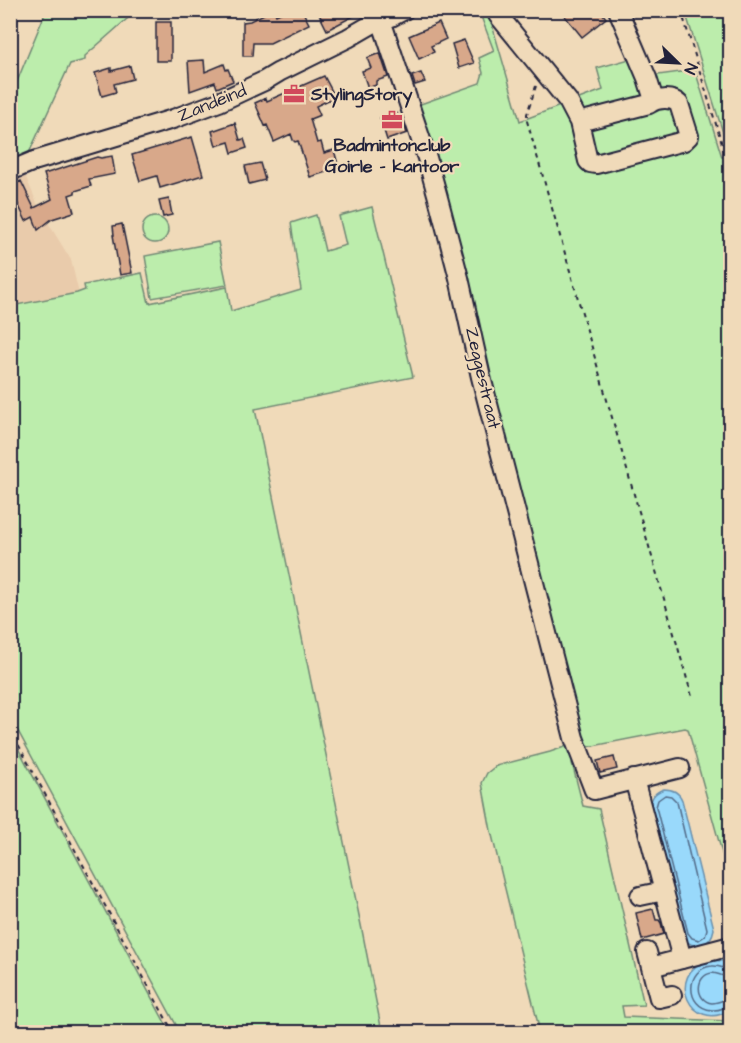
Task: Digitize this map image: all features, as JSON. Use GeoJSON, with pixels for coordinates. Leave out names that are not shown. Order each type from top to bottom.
{"type":"FeatureCollection","features":[{"type":"Feature","properties":{"kind":"street","name":"Zandeind"},"geometry":{"type":"LineString","coordinates":[[10,171],[219,102],[404,10]]}},
{"type":"Feature","properties":{"kind":"street"},"geometry":{"type":"LineString","coordinates":[[496,10],[568,101],[579,122],[588,161],[593,164],[684,141],[689,136],[678,102],[672,99],[654,100],[649,104],[579,122]]}},
{"type":"Feature","properties":{"kind":"street"},"geometry":{"type":"LineString","coordinates":[[618,10],[654,100]]}},
{"type":"Feature","properties":{"kind":"street","name":"Zeggestraat"},"geometry":{"type":"LineString","coordinates":[[381,20],[427,158],[440,205],[481,377],[574,738],[594,790],[634,780]]}},
{"type":"Feature","properties":{"kind":"street"},"geometry":{"type":"LineString","coordinates":[[680,768],[634,780],[682,959]]}},
{"type":"Feature","properties":{"kind":"street"},"geometry":{"type":"LineString","coordinates":[[640,896],[664,891]]}},
{"type":"Feature","properties":{"kind":"street"},"geometry":{"type":"LineString","coordinates":[[672,995],[659,998],[649,960],[682,959],[727,947]]}},
{"type":"Feature","properties":{"kind":"path"},"geometry":{"type":"LineString","coordinates":[[681,10],[730,170]]}},
{"type":"Feature","properties":{"kind":"path"},"geometry":{"type":"LineString","coordinates":[[543,71],[538,78],[527,121],[693,700]]}},
{"type":"Feature","properties":{"kind":"path"},"geometry":{"type":"LineString","coordinates":[[10,729],[173,1032]]}},
{"type":"Feature","properties":{"kind":"shaded area"},"geometry":{"type":"Polygon","coordinates":[[[25,175],[39,208],[71,260],[79,294],[11,306],[10,181],[25,175]]]}},
{"type":"Feature","properties":{"kind":"green space"},"geometry":{"type":"Polygon","coordinates":[[[46,11],[136,11],[85,56],[85,60],[70,64],[29,153],[11,162],[11,96],[46,11]]]}},
{"type":"Feature","properties":{"kind":"green space"},"geometry":{"type":"Polygon","coordinates":[[[479,11],[488,11],[520,121],[603,90],[597,68],[633,58],[651,76],[695,70],[722,157],[730,155],[730,882],[688,729],[588,747],[578,737],[415,106],[480,83],[483,73],[479,58],[494,51],[479,11]]]}},
{"type":"Feature","properties":{"kind":"green space"},"geometry":{"type":"Polygon","coordinates":[[[685,11],[730,11],[730,155],[685,11]]]}},
{"type":"Feature","properties":{"kind":"green space"},"geometry":{"type":"Polygon","coordinates":[[[372,207],[413,377],[255,409],[382,1032],[180,1032],[11,718],[11,306],[77,293],[85,290],[84,285],[142,273],[149,303],[227,287],[231,311],[301,290],[291,223],[316,215],[325,251],[346,245],[339,216],[372,207]]]}},
{"type":"Feature","properties":{"kind":"green space"},"geometry":{"type":"Polygon","coordinates":[[[155,217],[164,221],[168,230],[164,239],[155,243],[146,239],[142,230],[146,221],[155,217]]]}},
{"type":"Feature","properties":{"kind":"green space"},"geometry":{"type":"Polygon","coordinates":[[[218,242],[227,285],[152,298],[145,256],[218,242]]]}},
{"type":"Feature","properties":{"kind":"green space"},"geometry":{"type":"Polygon","coordinates":[[[11,735],[170,1032],[11,1032],[11,735]]]}},
{"type":"Feature","properties":{"kind":"green space"},"geometry":{"type":"Polygon","coordinates":[[[573,744],[581,760],[572,763],[583,806],[599,809],[644,1005],[622,1006],[624,1017],[730,1021],[730,1032],[539,1028],[491,831],[482,783],[487,773],[496,766],[573,744]]]}},
{"type":"Feature","properties":{"kind":"water"},"geometry":{"type":"Polygon","coordinates":[[[664,789],[675,792],[682,800],[714,929],[710,939],[699,946],[685,940],[650,807],[654,795],[664,789]]]}},
{"type":"Feature","properties":{"kind":"water"},"geometry":{"type":"Polygon","coordinates":[[[708,960],[723,961],[730,966],[730,1010],[716,1015],[704,1014],[694,1008],[685,988],[687,977],[695,967],[708,960]]]}},
{"type":"Feature","properties":{"kind":"building"},"geometry":{"type":"Polygon","coordinates":[[[272,10],[276,15],[287,10],[302,10],[309,24],[270,43],[253,43],[252,56],[243,56],[243,22],[272,10]]]}},
{"type":"Feature","properties":{"kind":"building"},"geometry":{"type":"Polygon","coordinates":[[[317,10],[365,10],[327,30],[317,10]]]}},
{"type":"Feature","properties":{"kind":"building"},"geometry":{"type":"Polygon","coordinates":[[[560,10],[600,10],[606,18],[582,37],[560,10]]]}},
{"type":"Feature","properties":{"kind":"building"},"geometry":{"type":"Polygon","coordinates":[[[156,22],[171,22],[171,61],[156,61],[156,22]]]}},
{"type":"Feature","properties":{"kind":"building"},"geometry":{"type":"Polygon","coordinates":[[[439,23],[446,39],[431,46],[434,52],[419,59],[409,36],[439,23]]]}},
{"type":"Feature","properties":{"kind":"building"},"geometry":{"type":"Polygon","coordinates":[[[464,40],[474,63],[459,68],[452,44],[464,40]]]}},
{"type":"Feature","properties":{"kind":"building"},"geometry":{"type":"Polygon","coordinates":[[[380,53],[388,77],[376,81],[376,85],[368,88],[362,71],[371,68],[367,58],[380,53]]]}},
{"type":"Feature","properties":{"kind":"building"},"geometry":{"type":"Polygon","coordinates":[[[204,60],[205,72],[224,64],[233,81],[217,88],[215,82],[190,91],[188,61],[204,60]]]}},
{"type":"Feature","properties":{"kind":"building"},"geometry":{"type":"Polygon","coordinates":[[[130,66],[133,79],[114,84],[116,92],[102,96],[95,73],[130,66]]]}},
{"type":"Feature","properties":{"kind":"building"},"geometry":{"type":"Polygon","coordinates":[[[421,73],[425,82],[415,85],[412,76],[421,73]]]}},
{"type":"Feature","properties":{"kind":"building"},"geometry":{"type":"Polygon","coordinates":[[[324,76],[335,97],[316,106],[320,115],[310,119],[317,143],[321,142],[324,153],[334,150],[339,168],[310,177],[298,141],[293,140],[291,134],[274,142],[255,103],[266,98],[267,101],[324,76]]]}},
{"type":"Feature","properties":{"kind":"building"},"geometry":{"type":"Polygon","coordinates":[[[397,113],[400,124],[403,122],[407,133],[387,140],[380,118],[397,113]]]}},
{"type":"Feature","properties":{"kind":"building"},"geometry":{"type":"Polygon","coordinates":[[[235,123],[240,140],[244,139],[247,148],[232,153],[229,142],[216,146],[212,131],[235,123]]]}},
{"type":"Feature","properties":{"kind":"building"},"geometry":{"type":"Polygon","coordinates":[[[192,137],[203,175],[160,188],[157,176],[140,181],[132,155],[192,137]]]}},
{"type":"Feature","properties":{"kind":"building"},"geometry":{"type":"Polygon","coordinates":[[[112,156],[115,174],[89,179],[91,186],[69,195],[74,212],[52,219],[38,230],[33,217],[26,221],[17,202],[10,203],[10,186],[21,181],[34,208],[52,199],[44,174],[97,157],[112,156]]]}},
{"type":"Feature","properties":{"kind":"building"},"geometry":{"type":"Polygon","coordinates":[[[260,163],[265,180],[249,184],[245,166],[260,163]]]}},
{"type":"Feature","properties":{"kind":"building"},"geometry":{"type":"Polygon","coordinates":[[[169,199],[172,215],[163,217],[159,201],[169,199]]]}},
{"type":"Feature","properties":{"kind":"building"},"geometry":{"type":"Polygon","coordinates":[[[122,224],[132,273],[120,275],[113,226],[122,224]]]}},
{"type":"Feature","properties":{"kind":"building"},"geometry":{"type":"Polygon","coordinates":[[[614,757],[617,769],[600,773],[597,761],[614,757]]]}},
{"type":"Feature","properties":{"kind":"building"},"geometry":{"type":"Polygon","coordinates":[[[653,909],[664,934],[642,940],[636,913],[653,909]]]}},
{"type":"Feature","properties":{"kind":"place","name":"StylingStory"},"geometry":{"type":"Point","coordinates":[294,94]}},
{"type":"Feature","properties":{"kind":"place","name":"Badmintonclub Goirle - kantoor"},"geometry":{"type":"Point","coordinates":[392,120]}}]}
